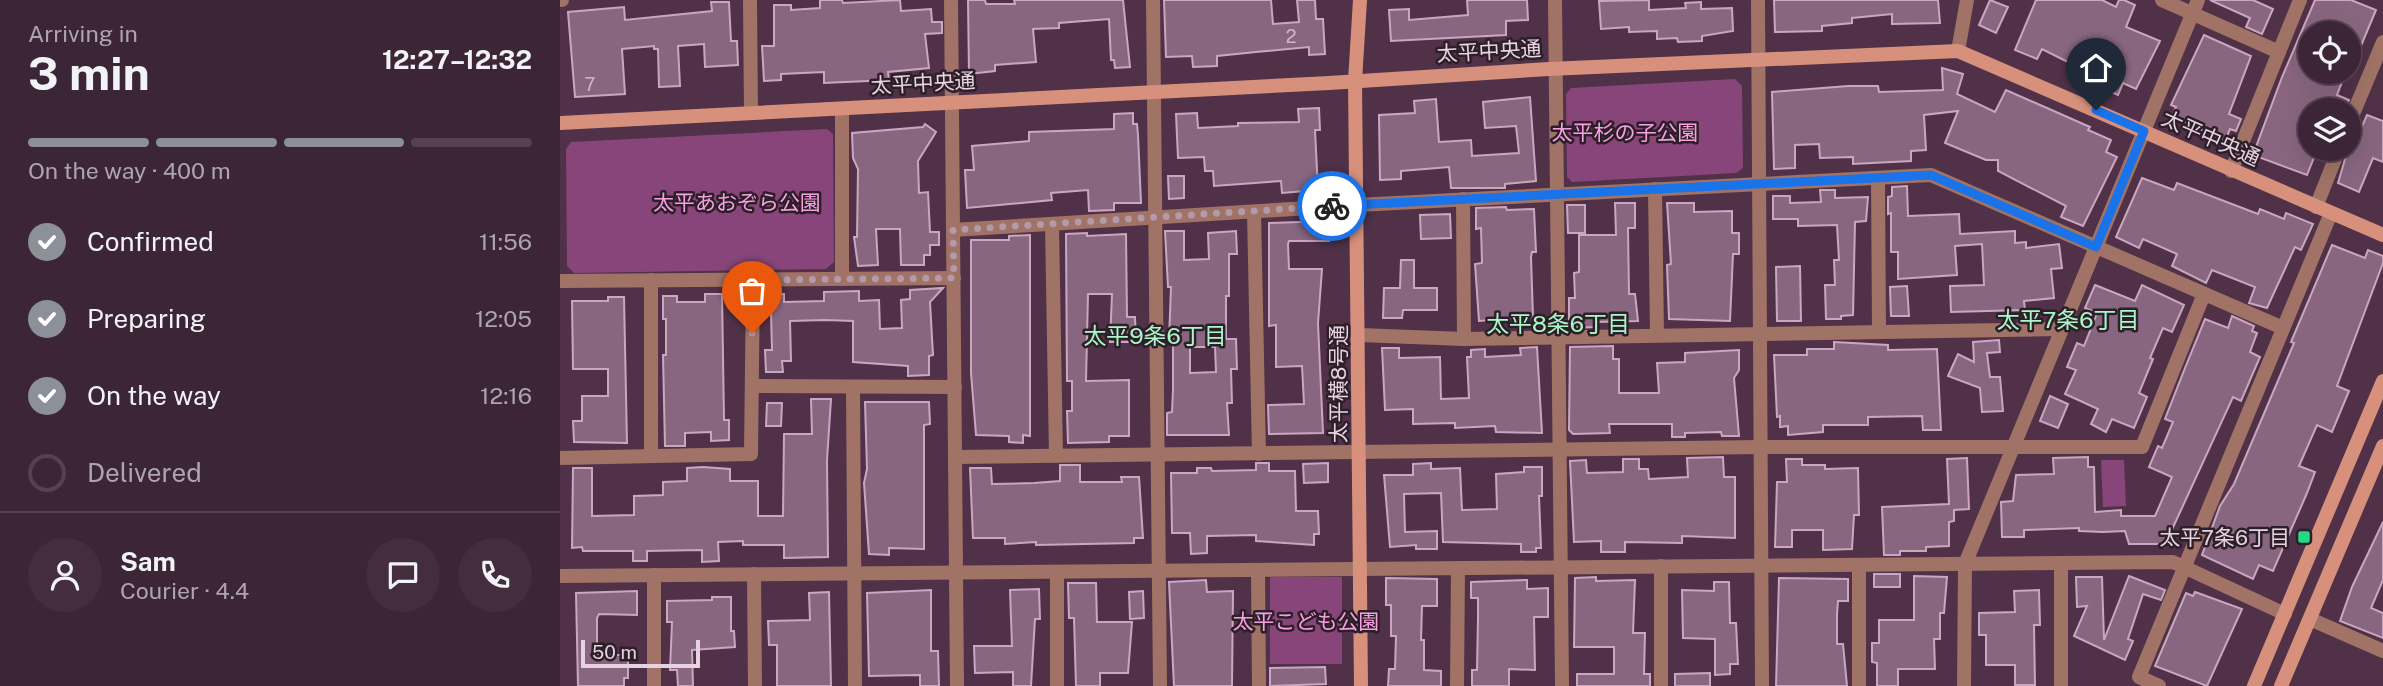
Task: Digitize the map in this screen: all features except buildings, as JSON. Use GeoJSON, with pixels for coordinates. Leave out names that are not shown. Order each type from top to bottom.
{"type":"FeatureCollection","features":[{"type":"Feature","properties":{"kind":"street"},"geometry":{"type":"LineString","coordinates":[[750,0],[751,113]]}},
{"type":"Feature","properties":{"kind":"street"},"geometry":{"type":"LineString","coordinates":[[951,0],[957,686]]}},
{"type":"Feature","properties":{"kind":"street"},"geometry":{"type":"LineString","coordinates":[[1153,0],[1160,686]]}},
{"type":"Feature","properties":{"kind":"street","name":"太平横8号通"},"geometry":{"type":"LineString","coordinates":[[1360,0],[1355,81],[1361,686]]}},
{"type":"Feature","properties":{"kind":"street"},"geometry":{"type":"LineString","coordinates":[[1555,0],[1562,686]]}},
{"type":"Feature","properties":{"kind":"street"},"geometry":{"type":"LineString","coordinates":[[1758,0],[1756,58],[1762,686]]}},
{"type":"Feature","properties":{"kind":"street"},"geometry":{"type":"LineString","coordinates":[[1958,51],[1967,0]]}},
{"type":"Feature","properties":{"kind":"street"},"geometry":{"type":"LineString","coordinates":[[2162,0],[2196,7],[2279,52]]}},
{"type":"Feature","properties":{"kind":"street"},"geometry":{"type":"LineString","coordinates":[[2231,171],[2300,0]]}},
{"type":"Feature","properties":{"kind":"street"},"geometry":{"type":"LineString","coordinates":[[1964,686],[1965,564],[2196,7]]}},
{"type":"Feature","properties":{"kind":"street"},"geometry":{"type":"LineString","coordinates":[[2360,98],[2383,41]]}},
{"type":"Feature","properties":{"kind":"street","name":"太平中央通"},"geometry":{"type":"LineString","coordinates":[[560,122],[953,103],[1556,68],[1958,51],[2383,235]]}},
{"type":"Feature","properties":{"kind":"street"},"geometry":{"type":"LineString","coordinates":[[842,108],[842,279]]}},
{"type":"Feature","properties":{"kind":"street"},"geometry":{"type":"LineString","coordinates":[[2316,206],[2334,161]]}},
{"type":"Feature","properties":{"kind":"street"},"geometry":{"type":"LineString","coordinates":[[953,230],[1463,199],[1931,175],[2283,328]]}},
{"type":"Feature","properties":{"kind":"street"},"geometry":{"type":"LineString","coordinates":[[1878,178],[1879,332]]}},
{"type":"Feature","properties":{"kind":"street"},"geometry":{"type":"LineString","coordinates":[[1655,189],[1657,335]]}},
{"type":"Feature","properties":{"kind":"street"},"geometry":{"type":"LineString","coordinates":[[1463,199],[1464,339]]}},
{"type":"Feature","properties":{"kind":"street"},"geometry":{"type":"LineString","coordinates":[[1254,212],[1259,454]]}},
{"type":"Feature","properties":{"kind":"street"},"geometry":{"type":"LineString","coordinates":[[2159,686],[2139,677],[2331,213]]}},
{"type":"Feature","properties":{"kind":"street"},"geometry":{"type":"LineString","coordinates":[[1052,225],[1056,456]]}},
{"type":"Feature","properties":{"kind":"street"},"geometry":{"type":"LineString","coordinates":[[560,281],[954,278]]}},
{"type":"Feature","properties":{"kind":"street"},"geometry":{"type":"LineString","coordinates":[[651,280],[651,456]]}},
{"type":"Feature","properties":{"kind":"street"},"geometry":{"type":"LineString","coordinates":[[560,458],[751,454],[752,280]]}},
{"type":"Feature","properties":{"kind":"street"},"geometry":{"type":"LineString","coordinates":[[955,457],[1760,447],[2142,447],[2204,294]]}},
{"type":"Feature","properties":{"kind":"street"},"geometry":{"type":"LineString","coordinates":[[1359,335],[1464,339],[2062,330]]}},
{"type":"Feature","properties":{"kind":"street"},"geometry":{"type":"LineString","coordinates":[[2254,686],[2383,381]]}},
{"type":"Feature","properties":{"kind":"street"},"geometry":{"type":"LineString","coordinates":[[752,386],[955,387]]}},
{"type":"Feature","properties":{"kind":"street"},"geometry":{"type":"LineString","coordinates":[[853,387],[855,686]]}},
{"type":"Feature","properties":{"kind":"street"},"geometry":{"type":"LineString","coordinates":[[2281,686],[2383,446]]}},
{"type":"Feature","properties":{"kind":"street"},"geometry":{"type":"LineString","coordinates":[[560,576],[2173,562],[2285,614]]}},
{"type":"Feature","properties":{"kind":"street"},"geometry":{"type":"LineString","coordinates":[[2061,563],[2061,686]]}},
{"type":"Feature","properties":{"kind":"street"},"geometry":{"type":"LineString","coordinates":[[1859,686],[1860,565]]}},
{"type":"Feature","properties":{"kind":"street"},"geometry":{"type":"LineString","coordinates":[[1661,566],[1661,686]]}},
{"type":"Feature","properties":{"kind":"street"},"geometry":{"type":"LineString","coordinates":[[1457,686],[1458,568]]}},
{"type":"Feature","properties":{"kind":"street"},"geometry":{"type":"LineString","coordinates":[[1258,570],[1259,686]]}},
{"type":"Feature","properties":{"kind":"street"},"geometry":{"type":"LineString","coordinates":[[1057,572],[1057,686]]}},
{"type":"Feature","properties":{"kind":"street"},"geometry":{"type":"LineString","coordinates":[[754,574],[755,686]]}},
{"type":"Feature","properties":{"kind":"street"},"geometry":{"type":"LineString","coordinates":[[654,575],[654,686]]}},
{"type":"Feature","properties":{"kind":"street"},"geometry":{"type":"LineString","coordinates":[[2310,619],[2383,651]]}},
{"type":"Feature","properties":{"kind":"green space","name":"太平杉の子公園"},"geometry":{"type":"Polygon","coordinates":[[[1735,79],[1742,86],[1743,168],[1736,173],[1572,182],[1567,177],[1566,94],[1571,88],[1735,79]]]}},
{"type":"Feature","properties":{"kind":"green space","name":"太平あおぞら公園"},"geometry":{"type":"Polygon","coordinates":[[[827,129],[833,134],[834,262],[826,269],[574,273],[567,266],[566,149],[571,142],[827,129]]]}},
{"type":"Feature","properties":{"kind":"green space"},"geometry":{"type":"Polygon","coordinates":[[[2101,460],[2124,460],[2126,506],[2103,507],[2101,460]]]}},
{"type":"Feature","properties":{"kind":"green space","name":"太平こども公園"},"geometry":{"type":"Polygon","coordinates":[[[1270,577],[1342,577],[1342,664],[1270,664],[1270,577]]]}},
{"type":"Feature","properties":{"kind":"way so far"},"geometry":{"type":"LineString","coordinates":[[752,333],[752,280],[954,278],[953,230],[1332,206]]}},
{"type":"Feature","properties":{"kind":"place","name":"太平7条6丁目"},"geometry":{"type":"Point","coordinates":[2304,537]}},
{"type":"Feature","properties":{"kind":"district","name":"太平7条6丁目"},"geometry":{"type":"Point","coordinates":[2068,319]}},
{"type":"Feature","properties":{"kind":"district","name":"太平8条6丁目"},"geometry":{"type":"Point","coordinates":[1558,323]}},
{"type":"Feature","properties":{"kind":"district","name":"太平9条6丁目"},"geometry":{"type":"Point","coordinates":[1155,335]}},
{"type":"Feature","properties":{"kind":"route"},"geometry":{"type":"LineString","coordinates":[[1332,206],[1931,175],[2096,247],[2144,131],[2096,110]]}}]}
